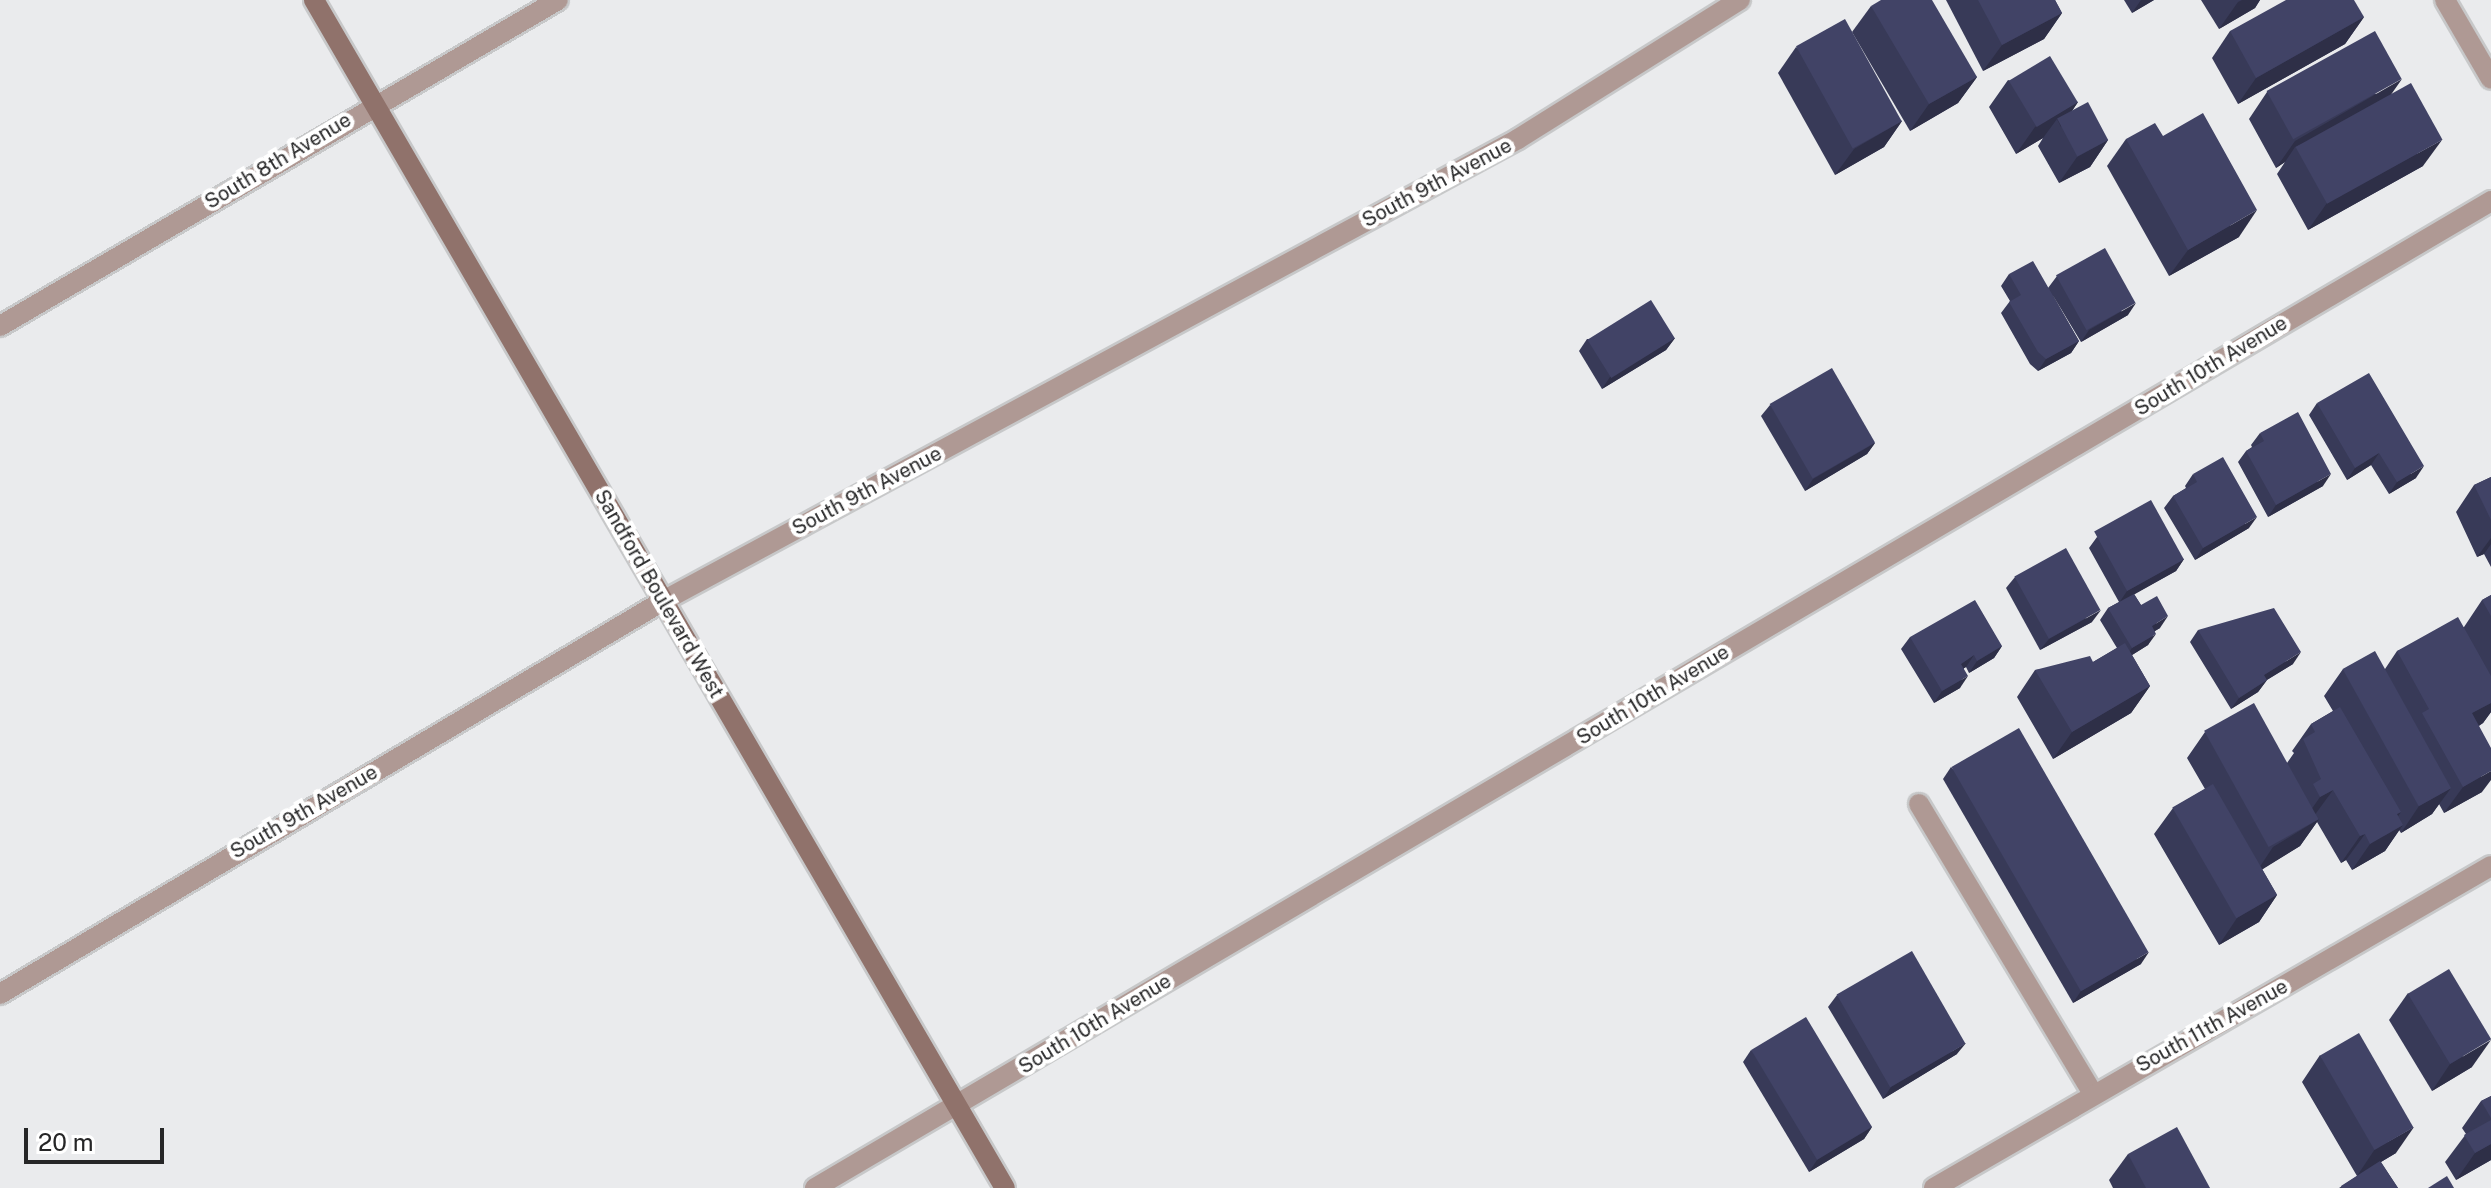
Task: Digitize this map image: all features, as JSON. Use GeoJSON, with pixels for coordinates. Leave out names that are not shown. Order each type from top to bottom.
{"type":"FeatureCollection","features":[{"type":"Feature","properties":{"kind":"street","name":"Sandford Boulevard West"},"geometry":{"type":"LineString","coordinates":[[314,0],[1005,1188]]}},
{"type":"Feature","properties":{"kind":"street","name":"South 8th Avenue"},"geometry":{"type":"LineString","coordinates":[[0,326],[374,104],[558,0]]}},
{"type":"Feature","properties":{"kind":"street","name":"South 9th Avenue"},"geometry":{"type":"LineString","coordinates":[[0,994],[663,601],[1518,139],[1740,0]]}},
{"type":"Feature","properties":{"kind":"street"},"geometry":{"type":"LineString","coordinates":[[2445,0],[2491,79]]}},
{"type":"Feature","properties":{"kind":"street","name":"South 10th Avenue"},"geometry":{"type":"LineString","coordinates":[[815,1188],[2491,201]]}},
{"type":"Feature","properties":{"kind":"street"},"geometry":{"type":"LineString","coordinates":[[1919,804],[2093,1094]]}},
{"type":"Feature","properties":{"kind":"street","name":"South 11th Avenue"},"geometry":{"type":"LineString","coordinates":[[1934,1188],[2491,866]]}},
{"type":"Feature","properties":{"kind":"building"},"geometry":{"type":"Polygon","coordinates":[[[1881,0],[1932,0],[1977,77],[1929,104],[1871,6],[1881,0]]]}},
{"type":"Feature","properties":{"kind":"building"},"geometry":{"type":"Polygon","coordinates":[[[1978,0],[2055,0],[2062,13],[2002,45],[1978,0]]]}},
{"type":"Feature","properties":{"kind":"building"},"geometry":{"type":"Polygon","coordinates":[[[2286,0],[2354,0],[2364,17],[2256,78],[2230,31],[2286,0]]]}},
{"type":"Feature","properties":{"kind":"building"},"geometry":{"type":"Polygon","coordinates":[[[1845,19],[1902,121],[1853,148],[1796,46],[1845,19]]]}},
{"type":"Feature","properties":{"kind":"building"},"geometry":{"type":"Polygon","coordinates":[[[2375,31],[2402,79],[2293,139],[2267,91],[2375,31]]]}},
{"type":"Feature","properties":{"kind":"building"},"geometry":{"type":"Polygon","coordinates":[[[2050,56],[2078,102],[2037,127],[2009,81],[2050,56]]]}},
{"type":"Feature","properties":{"kind":"building"},"geometry":{"type":"Polygon","coordinates":[[[2411,83],[2443,140],[2327,204],[2296,147],[2411,83]]]}},
{"type":"Feature","properties":{"kind":"building"},"geometry":{"type":"Polygon","coordinates":[[[2088,102],[2108,140],[2077,156],[2057,118],[2088,102]]]}},
{"type":"Feature","properties":{"kind":"building"},"geometry":{"type":"Polygon","coordinates":[[[2203,113],[2257,210],[2188,250],[2126,139],[2155,123],[2163,136],[2203,113]]]}},
{"type":"Feature","properties":{"kind":"building"},"geometry":{"type":"Polygon","coordinates":[[[2105,248],[2136,303],[2087,330],[2056,275],[2105,248]]]}},
{"type":"Feature","properties":{"kind":"building"},"geometry":{"type":"Polygon","coordinates":[[[2033,261],[2079,341],[2046,359],[2038,352],[2009,302],[2021,295],[2009,274],[2033,261]]]}},
{"type":"Feature","properties":{"kind":"building"},"geometry":{"type":"Polygon","coordinates":[[[1651,300],[1675,338],[1611,378],[1587,340],[1651,300]]]}},
{"type":"Feature","properties":{"kind":"building"},"geometry":{"type":"Polygon","coordinates":[[[1832,368],[1875,442],[1813,478],[1770,404],[1832,368]]]}},
{"type":"Feature","properties":{"kind":"building"},"geometry":{"type":"Polygon","coordinates":[[[2369,373],[2424,466],[2397,482],[2379,453],[2355,468],[2317,403],[2369,373]]]}},
{"type":"Feature","properties":{"kind":"building"},"geometry":{"type":"Polygon","coordinates":[[[2298,412],[2331,474],[2276,505],[2246,451],[2264,441],[2260,433],[2298,412]]]}},
{"type":"Feature","properties":{"kind":"building"},"geometry":{"type":"Polygon","coordinates":[[[2223,457],[2257,517],[2203,548],[2173,496],[2197,482],[2193,474],[2223,457]]]}},
{"type":"Feature","properties":{"kind":"building"},"geometry":{"type":"Polygon","coordinates":[[[2491,477],[2491,520],[2474,485],[2491,477]]]}},
{"type":"Feature","properties":{"kind":"building"},"geometry":{"type":"Polygon","coordinates":[[[2151,500],[2184,559],[2127,591],[2094,532],[2151,500]]]}},
{"type":"Feature","properties":{"kind":"building"},"geometry":{"type":"Polygon","coordinates":[[[2066,548],[2100,610],[2049,639],[2014,577],[2066,548]]]}},
{"type":"Feature","properties":{"kind":"building"},"geometry":{"type":"Polygon","coordinates":[[[2134,594],[2141,605],[2157,596],[2168,616],[2152,626],[2156,634],[2132,648],[2108,608],[2134,594]]]}},
{"type":"Feature","properties":{"kind":"building"},"geometry":{"type":"Polygon","coordinates":[[[2491,595],[2491,616],[2482,600],[2491,595]]]}},
{"type":"Feature","properties":{"kind":"building"},"geometry":{"type":"Polygon","coordinates":[[[1975,600],[2002,646],[1977,661],[1974,655],[1961,664],[1968,676],[1942,691],[1910,637],[1975,600]]]}},
{"type":"Feature","properties":{"kind":"building"},"geometry":{"type":"Polygon","coordinates":[[[2274,608],[2301,652],[2264,675],[2267,680],[2239,698],[2198,630],[2274,608]]]}},
{"type":"Feature","properties":{"kind":"building"},"geometry":{"type":"Polygon","coordinates":[[[2458,617],[2491,676],[2491,703],[2472,713],[2491,748],[2491,771],[2463,787],[2422,713],[2429,709],[2397,651],[2458,617]]]}},
{"type":"Feature","properties":{"kind":"building"},"geometry":{"type":"Polygon","coordinates":[[[2125,643],[2150,686],[2072,732],[2035,670],[2090,656],[2093,662],[2125,643]]]}},
{"type":"Feature","properties":{"kind":"building"},"geometry":{"type":"Polygon","coordinates":[[[2375,651],[2451,788],[2419,806],[2343,669],[2375,651]]]}},
{"type":"Feature","properties":{"kind":"building"},"geometry":{"type":"Polygon","coordinates":[[[2254,703],[2318,819],[2269,847],[2204,731],[2254,703]]]}},
{"type":"Feature","properties":{"kind":"building"},"geometry":{"type":"Polygon","coordinates":[[[2340,707],[2401,812],[2397,814],[2403,825],[2370,844],[2365,834],[2360,836],[2333,790],[2320,797],[2313,784],[2321,779],[2303,739],[2315,732],[2311,724],[2340,707]]]}},
{"type":"Feature","properties":{"kind":"building"},"geometry":{"type":"Polygon","coordinates":[[[2019,728],[2148,952],[2081,991],[1951,767],[2019,728]]]}},
{"type":"Feature","properties":{"kind":"building"},"geometry":{"type":"Polygon","coordinates":[[[2213,784],[2277,895],[2236,918],[2172,808],[2213,784]]]}},
{"type":"Feature","properties":{"kind":"building"},"geometry":{"type":"Polygon","coordinates":[[[1912,951],[1966,1044],[1890,1087],[1837,994],[1912,951]]]}},
{"type":"Feature","properties":{"kind":"building"},"geometry":{"type":"Polygon","coordinates":[[[2449,969],[2491,1039],[2450,1064],[2408,994],[2449,969]]]}},
{"type":"Feature","properties":{"kind":"building"},"geometry":{"type":"Polygon","coordinates":[[[1806,1017],[1872,1127],[1817,1160],[1751,1050],[1806,1017]]]}},
{"type":"Feature","properties":{"kind":"building"},"geometry":{"type":"Polygon","coordinates":[[[2359,1033],[2414,1127],[2375,1150],[2320,1056],[2359,1033]]]}},
{"type":"Feature","properties":{"kind":"building"},"geometry":{"type":"Polygon","coordinates":[[[2491,1096],[2491,1118],[2481,1101],[2491,1096]]]}},
{"type":"Feature","properties":{"kind":"building"},"geometry":{"type":"Polygon","coordinates":[[[2491,1120],[2491,1144],[2475,1153],[2464,1135],[2491,1120]]]}},
{"type":"Feature","properties":{"kind":"building"},"geometry":{"type":"Polygon","coordinates":[[[2177,1127],[2210,1188],[2146,1188],[2128,1154],[2177,1127]]]}},
{"type":"Feature","properties":{"kind":"building"},"geometry":{"type":"Polygon","coordinates":[[[2380,1161],[2398,1188],[2342,1188],[2341,1186],[2380,1161]]]}},
{"type":"Feature","properties":{"kind":"building"},"geometry":{"type":"Polygon","coordinates":[[[2447,1176],[2454,1188],[2428,1188],[2447,1176]]]}}]}
